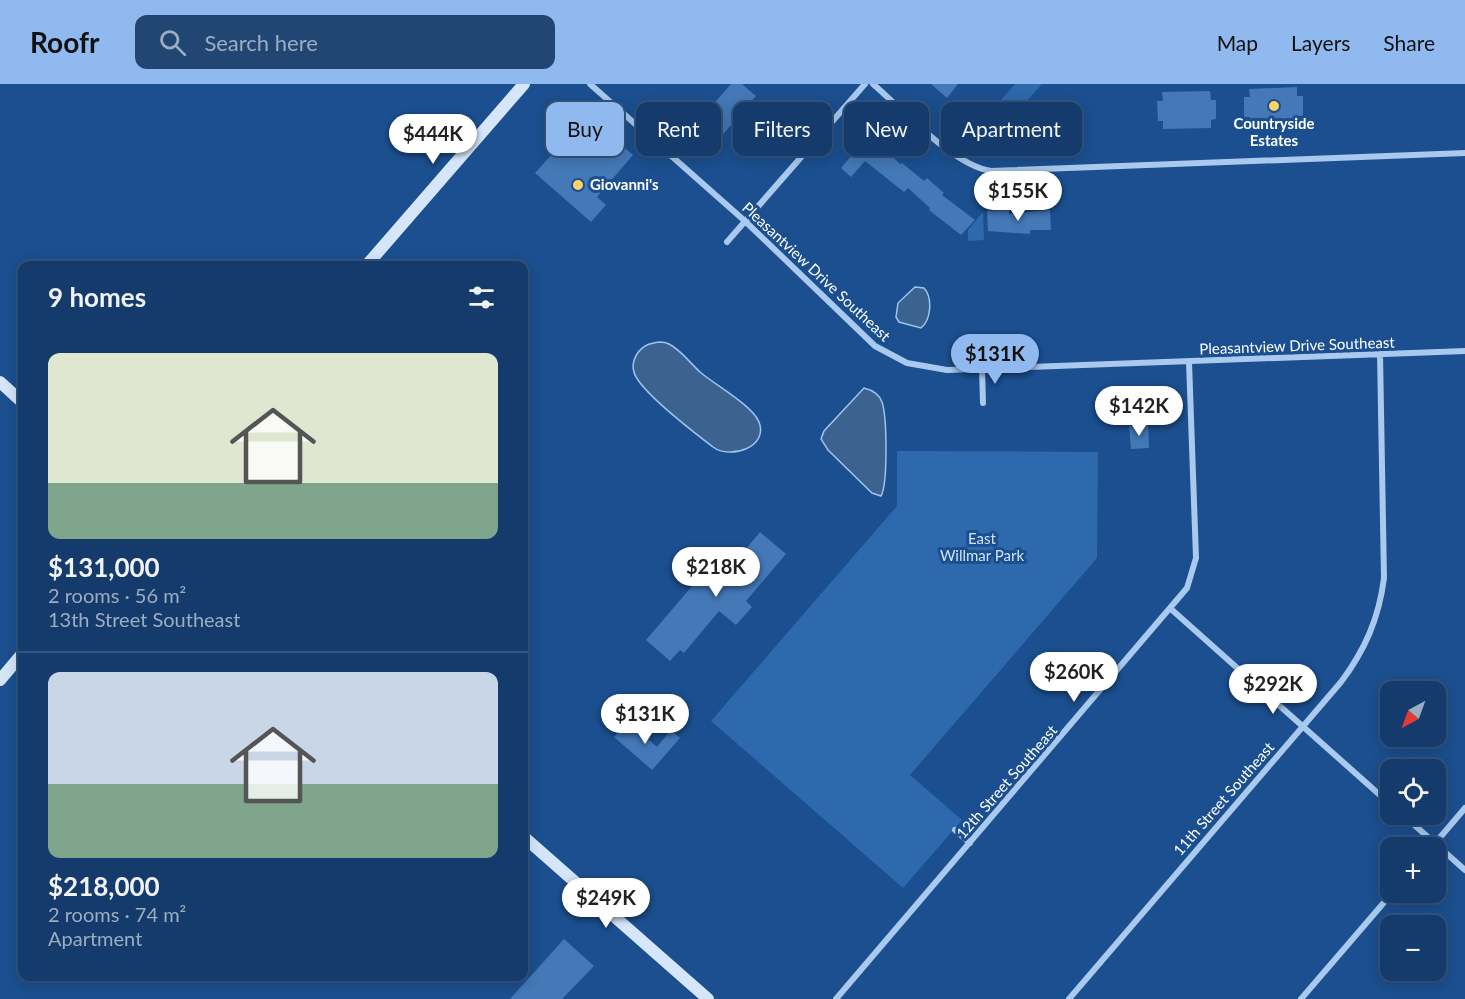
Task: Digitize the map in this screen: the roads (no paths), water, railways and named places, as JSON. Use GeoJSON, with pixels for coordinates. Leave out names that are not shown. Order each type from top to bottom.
{"type":"FeatureCollection","features":[{"type":"Feature","properties":{"kind":"main road"},"geometry":{"type":"LineString","coordinates":[[370,261],[524,84]]}},
{"type":"Feature","properties":{"kind":"main road"},"geometry":{"type":"LineString","coordinates":[[0,382],[18,398]]}},
{"type":"Feature","properties":{"kind":"main road"},"geometry":{"type":"LineString","coordinates":[[0,680],[18,659]]}},
{"type":"Feature","properties":{"kind":"main road"},"geometry":{"type":"LineString","coordinates":[[528,841],[708,999]]}},
{"type":"Feature","properties":{"kind":"street","name":"Pleasantview Drive Southeast"},"geometry":{"type":"LineString","coordinates":[[591,84],[746,222],[885,353],[907,363],[933,369],[982,369],[1465,351]]}},
{"type":"Feature","properties":{"kind":"street"},"geometry":{"type":"LineString","coordinates":[[727,242],[866,84]]}},
{"type":"Feature","properties":{"kind":"street"},"geometry":{"type":"LineString","coordinates":[[873,84],[957,157],[971,166],[991,171],[1465,153]]}},
{"type":"Feature","properties":{"kind":"street","name":"11th Street Southeast"},"geometry":{"type":"LineString","coordinates":[[1069,999],[1360,656],[1373,628],[1382,596],[1385,550],[1380,354]]}},
{"type":"Feature","properties":{"kind":"street","name":"12th Street Southeast"},"geometry":{"type":"LineString","coordinates":[[836,999],[1171,609],[1191,581],[1196,558],[1189,362]]}},
{"type":"Feature","properties":{"kind":"street"},"geometry":{"type":"LineString","coordinates":[[982,369],[983,403]]}},
{"type":"Feature","properties":{"kind":"street"},"geometry":{"type":"LineString","coordinates":[[1171,609],[1380,795]]}},
{"type":"Feature","properties":{"kind":"street"},"geometry":{"type":"LineString","coordinates":[[1441,837],[1465,808]]}},
{"type":"Feature","properties":{"kind":"street"},"geometry":{"type":"LineString","coordinates":[[1413,825],[1424,837]]}},
{"type":"Feature","properties":{"kind":"street"},"geometry":{"type":"LineString","coordinates":[[955,830],[970,843]]}},
{"type":"Feature","properties":{"kind":"street"},"geometry":{"type":"LineString","coordinates":[[1446,856],[1465,870]]}},
{"type":"Feature","properties":{"kind":"street"},"geometry":{"type":"LineString","coordinates":[[1301,999],[1384,903]]}},
{"type":"Feature","properties":{"kind":"place","name":"Countryside Estates"},"geometry":{"type":"Point","coordinates":[1274,106]}},
{"type":"Feature","properties":{"kind":"place","name":"Giovanni's"},"geometry":{"type":"Point","coordinates":[578,185]}},
{"type":"Feature","properties":{"kind":"park label","name":"East Willmar Park"},"geometry":{"type":"Point","coordinates":[982,548]}}]}
